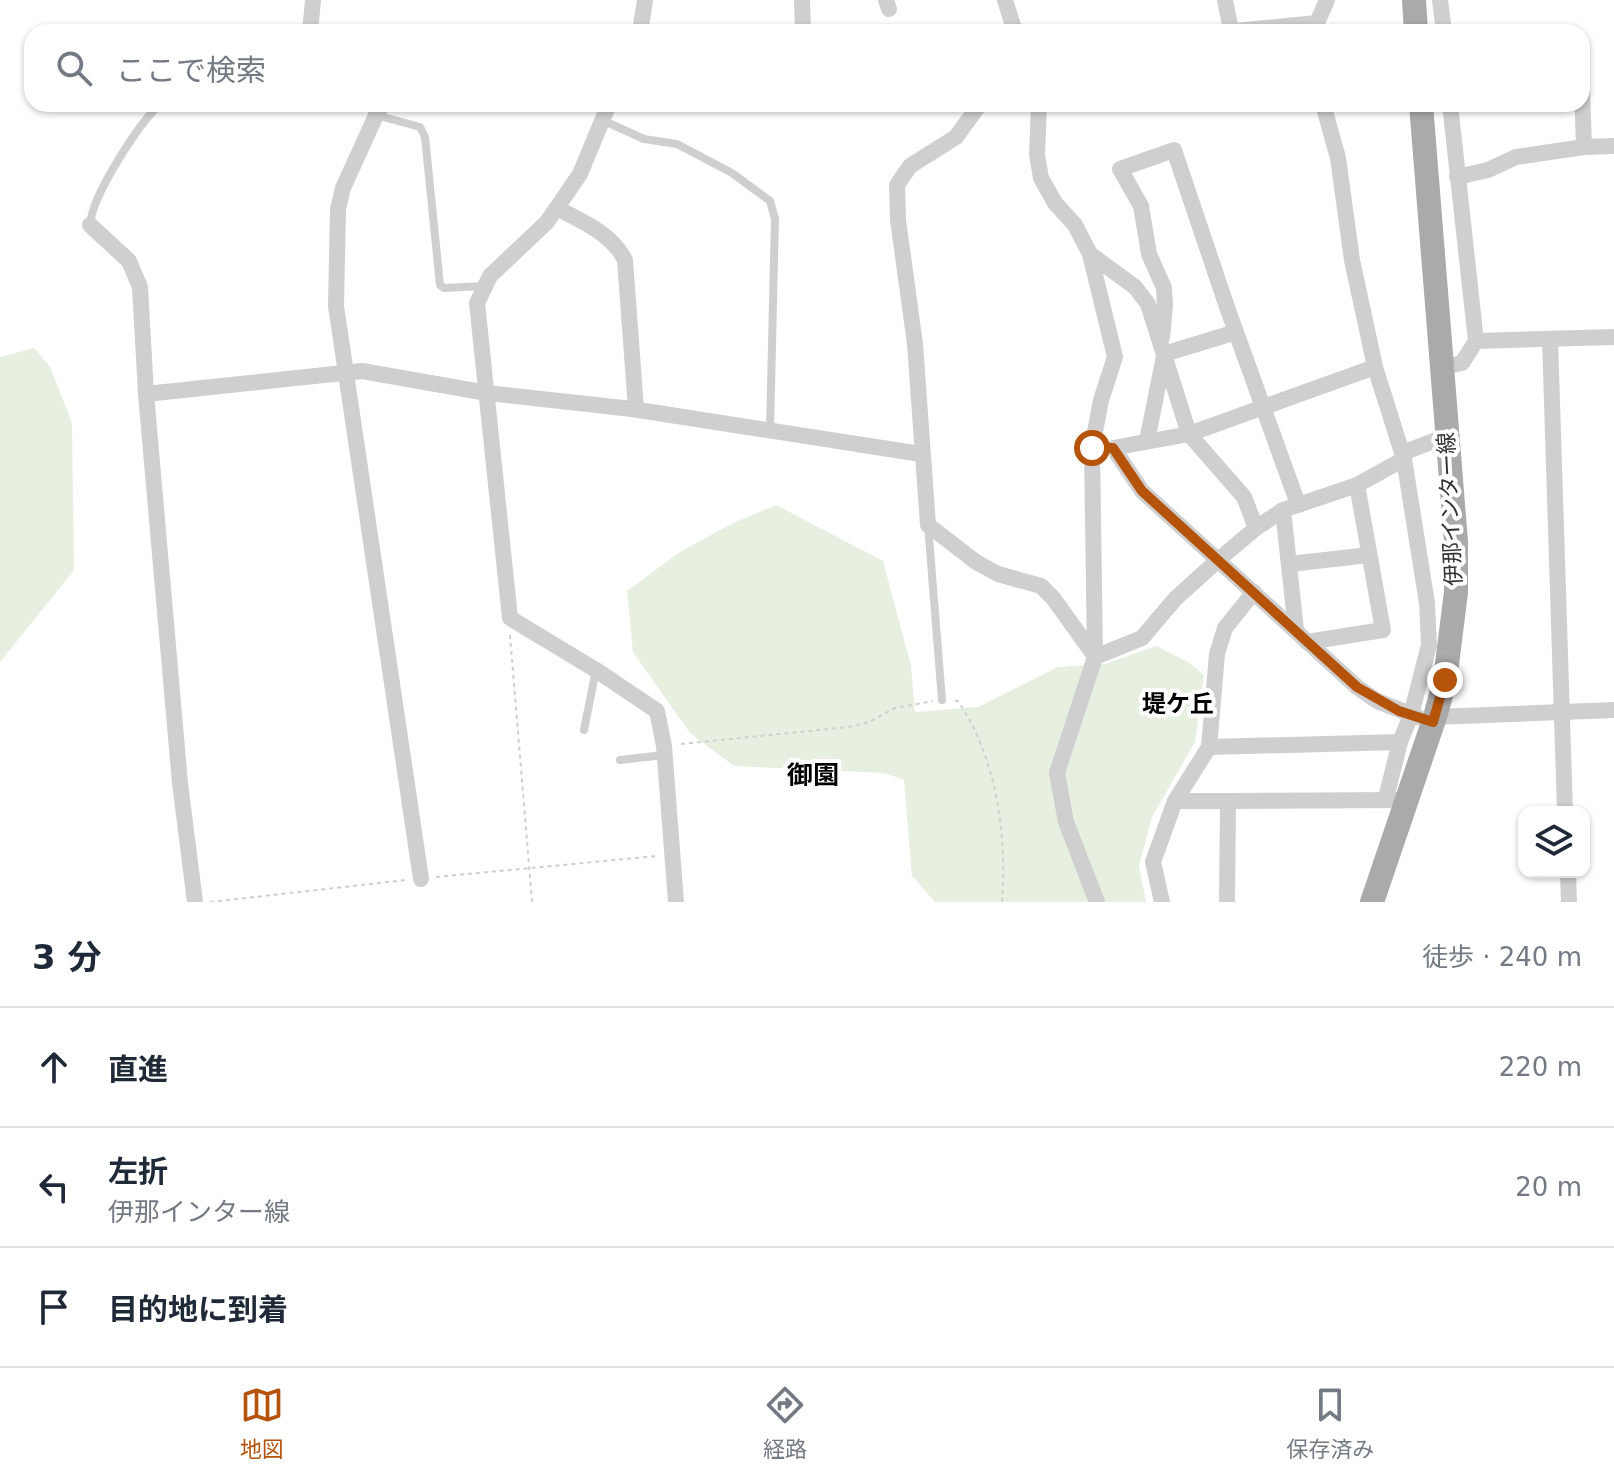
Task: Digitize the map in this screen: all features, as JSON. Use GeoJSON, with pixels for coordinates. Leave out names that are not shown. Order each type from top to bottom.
{"type":"FeatureCollection","features":[{"type":"Feature","properties":{"kind":"main road"},"geometry":{"type":"LineString","coordinates":[[1414,0],[1416,24]]}},
{"type":"Feature","properties":{"kind":"main road","name":"伊那インター線"},"geometry":{"type":"LineString","coordinates":[[1372,902],[1395,799],[1445,680],[1456,592],[1456,542],[1422,112]]}},
{"type":"Feature","properties":{"kind":"street"},"geometry":{"type":"LineString","coordinates":[[311,24],[313,0]]}},
{"type":"Feature","properties":{"kind":"street"},"geometry":{"type":"LineString","coordinates":[[641,24],[645,0]]}},
{"type":"Feature","properties":{"kind":"street"},"geometry":{"type":"LineString","coordinates":[[802,0],[803,24]]}},
{"type":"Feature","properties":{"kind":"street"},"geometry":{"type":"LineString","coordinates":[[1005,0],[1012,24]]}},
{"type":"Feature","properties":{"kind":"street"},"geometry":{"type":"LineString","coordinates":[[1225,0],[1227,24]]}},
{"type":"Feature","properties":{"kind":"street"},"geometry":{"type":"LineString","coordinates":[[1318,24],[1327,0]]}},
{"type":"Feature","properties":{"kind":"street"},"geometry":{"type":"LineString","coordinates":[[1440,0],[1443,24]]}},
{"type":"Feature","properties":{"kind":"street"},"geometry":{"type":"LineString","coordinates":[[379,112],[343,188],[338,209],[336,306],[421,879]]}},
{"type":"Feature","properties":{"kind":"street"},"geometry":{"type":"LineString","coordinates":[[606,112],[586,161],[557,208],[547,222],[490,276],[477,303],[510,618],[657,711],[664,750],[676,902]]}},
{"type":"Feature","properties":{"kind":"street"},"geometry":{"type":"LineString","coordinates":[[974,112],[956,137],[910,166],[897,185],[898,220],[915,344],[928,525],[976,562],[998,574],[1041,586],[1095,657]]}},
{"type":"Feature","properties":{"kind":"street"},"geometry":{"type":"LineString","coordinates":[[1039,112],[1037,155],[1041,178],[1055,203],[1075,225],[1090,254],[1115,357],[1101,400],[1092,448],[1095,657],[1057,773],[1066,822],[1097,902]]}},
{"type":"Feature","properties":{"kind":"street"},"geometry":{"type":"LineString","coordinates":[[1209,747],[1400,742],[1427,718],[1427,603],[1403,456],[1375,367],[1352,260],[1338,158],[1325,112]]}},
{"type":"Feature","properties":{"kind":"street"},"geometry":{"type":"LineString","coordinates":[[1440,368],[1462,363],[1476,341],[1451,112]]}},
{"type":"Feature","properties":{"kind":"street"},"geometry":{"type":"LineString","coordinates":[[1583,112],[1584,147]]}},
{"type":"Feature","properties":{"kind":"street"},"geometry":{"type":"LineString","coordinates":[[1457,177],[1488,170],[1516,157],[1614,146]]}},
{"type":"Feature","properties":{"kind":"street"},"geometry":{"type":"LineString","coordinates":[[1147,441],[1163,349],[1164,288],[1149,254],[1141,206],[1120,169],[1174,150],[1263,408],[1291,507],[1290,564],[1302,636]]}},
{"type":"Feature","properties":{"kind":"street"},"geometry":{"type":"LineString","coordinates":[[557,208],[604,234],[617,245],[625,260],[636,409]]}},
{"type":"Feature","properties":{"kind":"street"},"geometry":{"type":"LineString","coordinates":[[90,225],[129,261],[140,287],[146,394],[180,783],[195,902]]}},
{"type":"Feature","properties":{"kind":"street"},"geometry":{"type":"LineString","coordinates":[[1090,254],[1135,287],[1148,304],[1189,434],[1244,497],[1256,528]]}},
{"type":"Feature","properties":{"kind":"street"},"geometry":{"type":"LineString","coordinates":[[1163,349],[1236,332]]}},
{"type":"Feature","properties":{"kind":"street"},"geometry":{"type":"LineString","coordinates":[[1476,341],[1614,337]]}},
{"type":"Feature","properties":{"kind":"street"},"geometry":{"type":"LineString","coordinates":[[1550,339],[1565,806]]}},
{"type":"Feature","properties":{"kind":"street"},"geometry":{"type":"LineString","coordinates":[[1092,448],[1113,448],[1189,434],[1375,367]]}},
{"type":"Feature","properties":{"kind":"street"},"geometry":{"type":"LineString","coordinates":[[146,394],[347,371],[487,393],[636,409],[921,454]]}},
{"type":"Feature","properties":{"kind":"street"},"geometry":{"type":"LineString","coordinates":[[1095,657],[1142,638],[1175,599],[1256,528],[1291,507],[1357,485],[1403,456],[1447,436]]}},
{"type":"Feature","properties":{"kind":"street"},"geometry":{"type":"LineString","coordinates":[[1113,448],[1142,491],[1357,687],[1377,701],[1427,718],[1614,710]]}},
{"type":"Feature","properties":{"kind":"street"},"geometry":{"type":"LineString","coordinates":[[1302,636],[1383,630],[1357,485]]}},
{"type":"Feature","properties":{"kind":"street"},"geometry":{"type":"LineString","coordinates":[[1290,564],[1369,555]]}},
{"type":"Feature","properties":{"kind":"street"},"geometry":{"type":"LineString","coordinates":[[1162,902],[1153,862],[1175,801],[1209,747],[1217,654],[1225,628],[1254,592]]}},
{"type":"Feature","properties":{"kind":"street"},"geometry":{"type":"LineString","coordinates":[[1175,801],[1395,799],[1400,742]]}},
{"type":"Feature","properties":{"kind":"street"},"geometry":{"type":"LineString","coordinates":[[1227,902],[1228,801]]}},
{"type":"Feature","properties":{"kind":"street"},"geometry":{"type":"LineString","coordinates":[[1568,878],[1569,902]]}},
{"type":"Feature","properties":{"kind":"lane"},"geometry":{"type":"LineString","coordinates":[[90,225],[91,210],[135,133],[153,112]]}},
{"type":"Feature","properties":{"kind":"lane"},"geometry":{"type":"LineString","coordinates":[[391,112],[420,127],[425,137],[440,285],[444,288],[485,286]]}},
{"type":"Feature","properties":{"kind":"lane"},"geometry":{"type":"LineString","coordinates":[[606,112],[644,139],[677,144],[732,173],[770,201],[775,219],[770,429]]}},
{"type":"Feature","properties":{"kind":"lane"},"geometry":{"type":"LineString","coordinates":[[928,525],[942,700]]}},
{"type":"Feature","properties":{"kind":"lane"},"geometry":{"type":"LineString","coordinates":[[584,730],[596,670]]}},
{"type":"Feature","properties":{"kind":"lane"},"geometry":{"type":"LineString","coordinates":[[620,760],[664,750]]}},
{"type":"Feature","properties":{"kind":"path"},"geometry":{"type":"LineString","coordinates":[[510,618],[532,902]]}},
{"type":"Feature","properties":{"kind":"path"},"geometry":{"type":"LineString","coordinates":[[664,750],[848,727],[869,722],[895,708],[942,700],[958,701],[972,723],[995,784],[1004,870],[1002,902]]}},
{"type":"Feature","properties":{"kind":"path"},"geometry":{"type":"LineString","coordinates":[[208,902],[671,854]]}},
{"type":"Feature","properties":{"kind":"green space"},"geometry":{"type":"Polygon","coordinates":[[[34,348],[50,367],[72,423],[74,570],[0,662],[0,357],[34,348]]]}},
{"type":"Feature","properties":{"kind":"green space"},"geometry":{"type":"Polygon","coordinates":[[[776,505],[883,561],[911,666],[915,712],[978,707],[1058,667],[1105,664],[1156,646],[1188,662],[1204,675],[1195,742],[1152,817],[1139,866],[1146,902],[935,902],[912,876],[904,780],[885,773],[734,766],[690,733],[633,652],[627,591],[680,552],[731,524],[776,505]]]}},
{"type":"Feature","properties":{"kind":"district","name":"堤ケ丘"},"geometry":{"type":"Point","coordinates":[1178,704]}},
{"type":"Feature","properties":{"kind":"district","name":"御園"},"geometry":{"type":"Point","coordinates":[813,775]}},
{"type":"Feature","properties":{"kind":"route"},"geometry":{"type":"LineString","coordinates":[[1092,448],[1113,448],[1142,491],[1357,687],[1377,701],[1433,722],[1445,680]]}}]}
